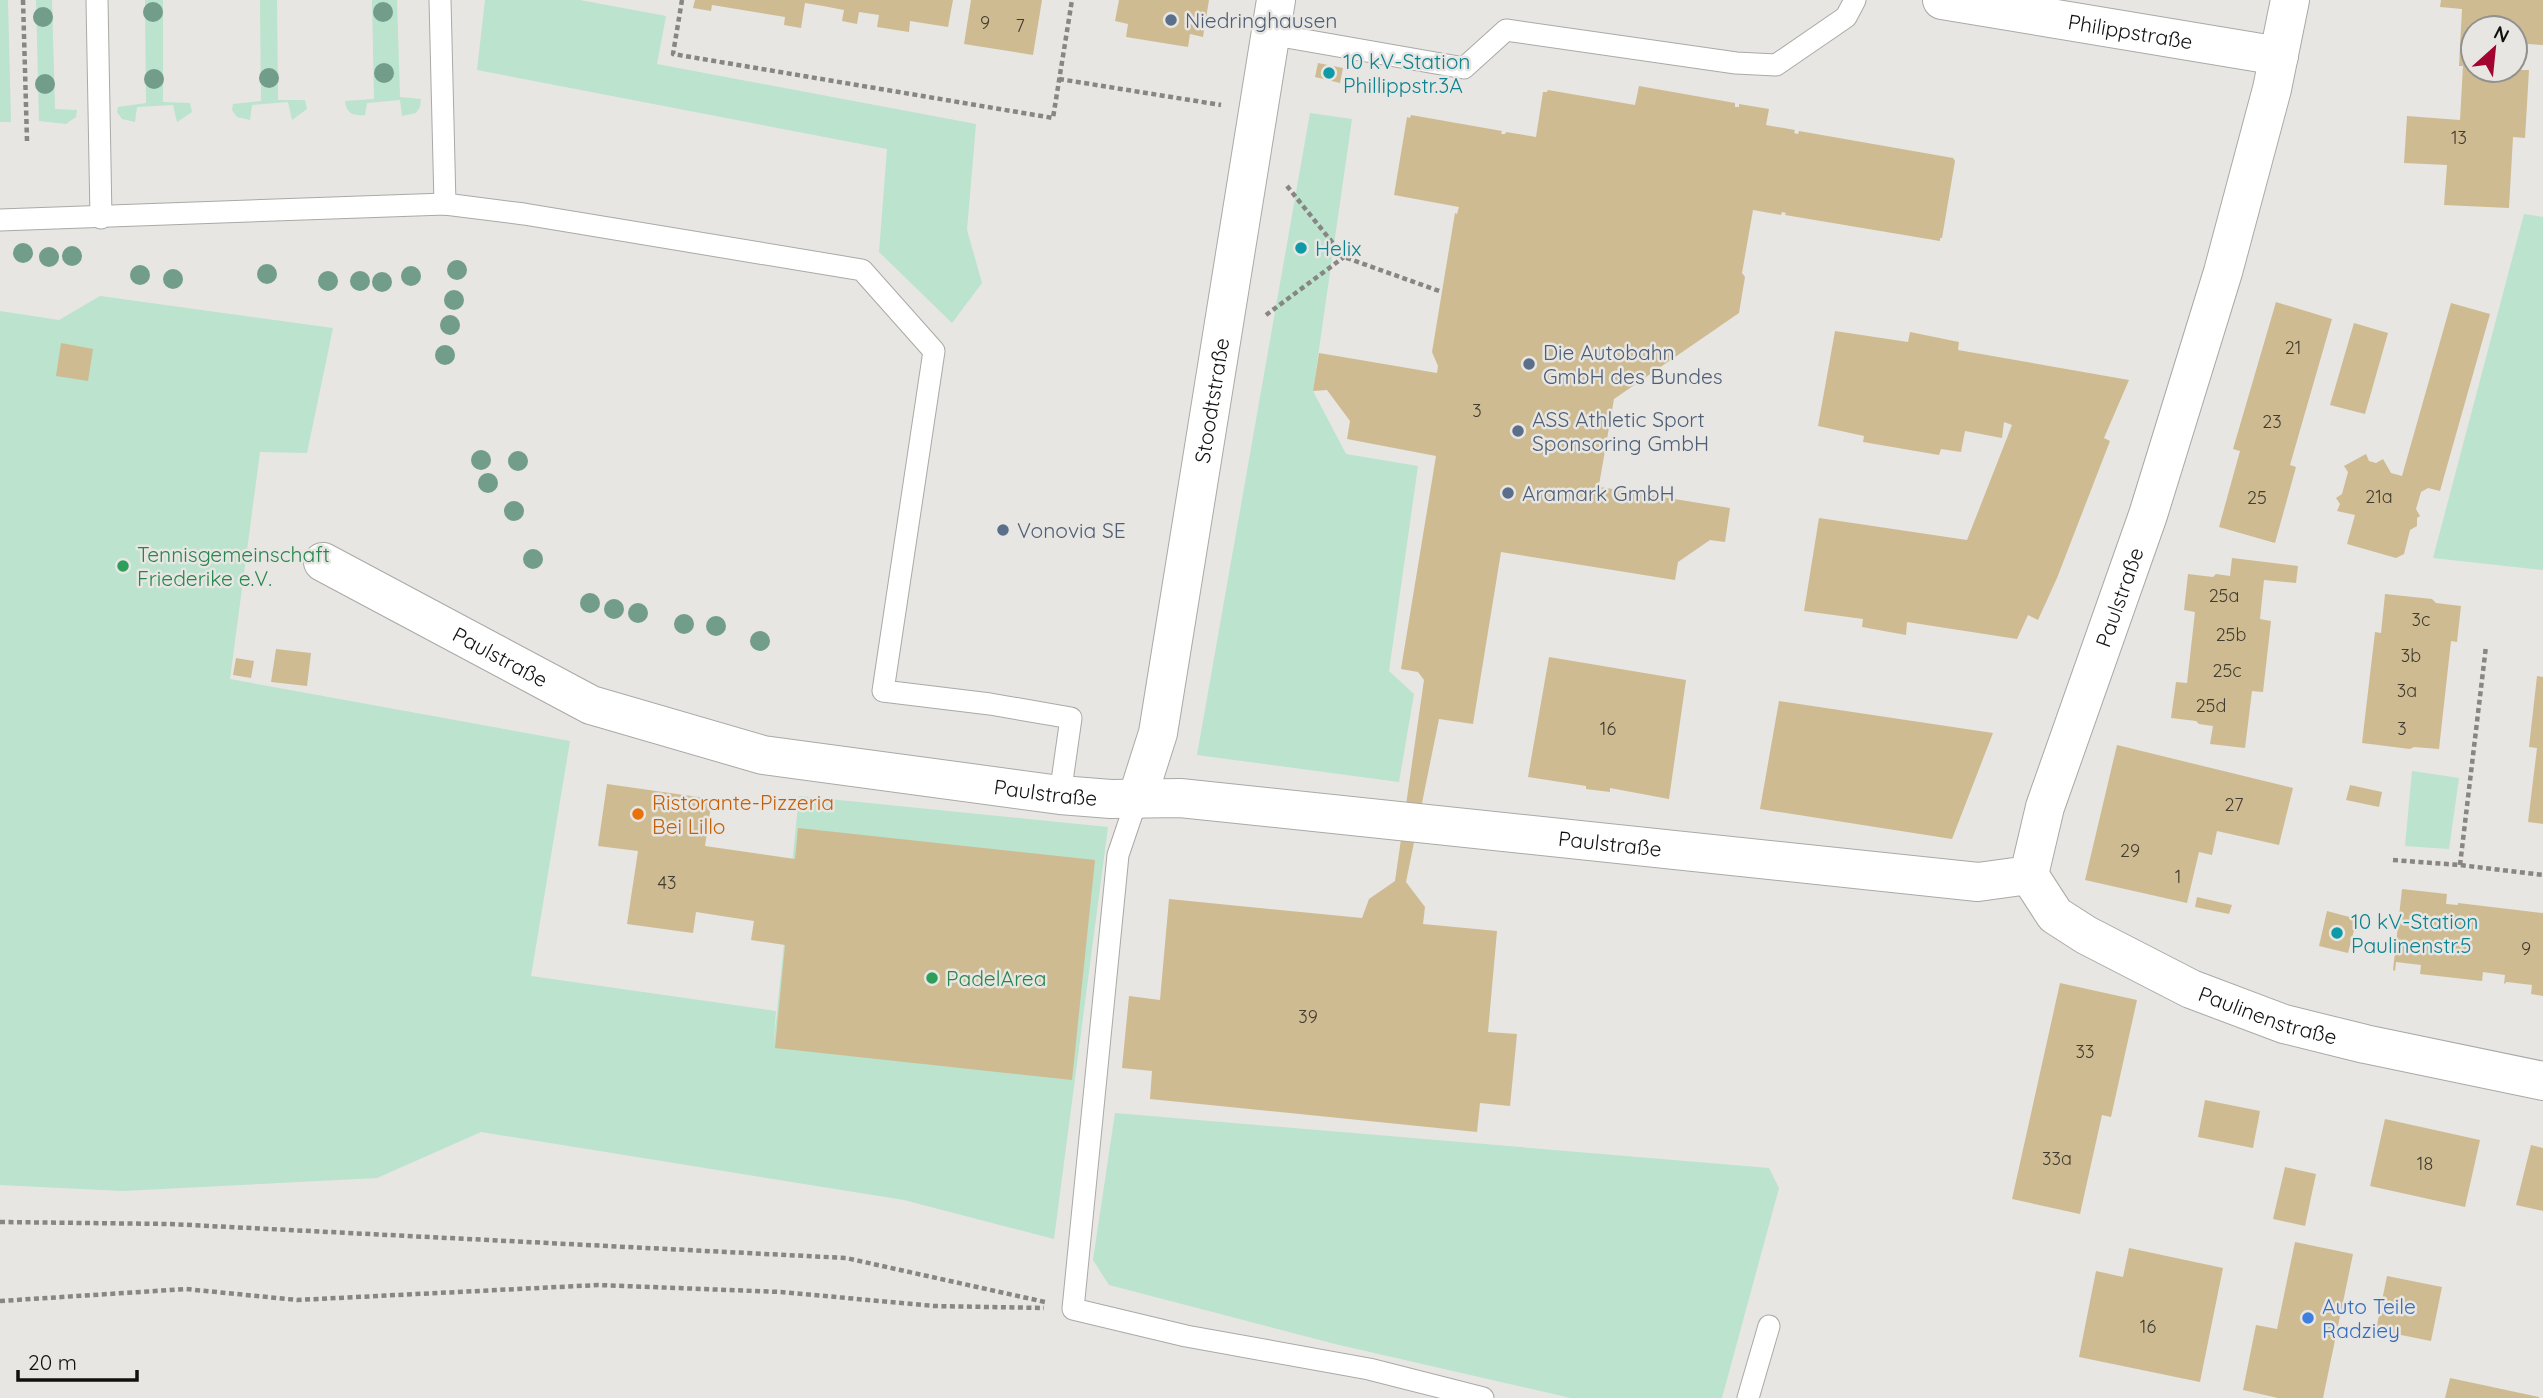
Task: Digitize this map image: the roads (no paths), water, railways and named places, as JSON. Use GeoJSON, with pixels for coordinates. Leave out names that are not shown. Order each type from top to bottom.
{"type":"FeatureCollection","features":[{"type":"Feature","properties":{"kind":"street","name":"Philippstraße"},"geometry":{"type":"LineString","coordinates":[[1942,0],[2279,56]]}},
{"type":"Feature","properties":{"kind":"street","name":"Paulstraße"},"geometry":{"type":"LineString","coordinates":[[323,562],[591,705],[763,755],[1060,795],[1180,798],[1978,882],[2029,875],[2045,807],[2148,515],[2223,272],[2279,56],[2290,0]]}},
{"type":"Feature","properties":{"kind":"street","name":"Stoodtstraße"},"geometry":{"type":"LineString","coordinates":[[1137,799],[1158,733],[1273,17]]}},
{"type":"Feature","properties":{"kind":"street","name":"Paulinenstraße"},"geometry":{"type":"LineString","coordinates":[[2029,875],[2055,915],[2086,935],[2191,989],[2284,1024],[2543,1082]]}},
{"type":"Feature","properties":{"kind":"lane"},"geometry":{"type":"LineString","coordinates":[[97,0],[101,218]]}},
{"type":"Feature","properties":{"kind":"lane"},"geometry":{"type":"LineString","coordinates":[[440,0],[444,204]]}},
{"type":"Feature","properties":{"kind":"lane"},"geometry":{"type":"LineString","coordinates":[[1273,17],[1464,68],[1506,30],[1736,62],[1776,65],[1846,17],[1855,0]]}},
{"type":"Feature","properties":{"kind":"lane"},"geometry":{"type":"LineString","coordinates":[[0,220],[444,204],[524,214],[862,270],[934,351],[883,691],[990,704],[1071,718],[1060,795]]}},
{"type":"Feature","properties":{"kind":"lane"},"geometry":{"type":"LineString","coordinates":[[1137,799],[1118,855],[1073,1309],[1186,1336],[1369,1369],[1483,1398]]}},
{"type":"Feature","properties":{"kind":"lane"},"geometry":{"type":"LineString","coordinates":[[1748,1398],[1769,1326]]}},
{"type":"Feature","properties":{"kind":"place","name":"Niedringhausen"},"geometry":{"type":"Point","coordinates":[1171,20]}},
{"type":"Feature","properties":{"kind":"place","name":"10 kV-Station Phillippstr.3A"},"geometry":{"type":"Point","coordinates":[1329,73]}},
{"type":"Feature","properties":{"kind":"place","name":"Helix"},"geometry":{"type":"Point","coordinates":[1301,248]}},
{"type":"Feature","properties":{"kind":"place","name":"Die Autobahn GmbH des Bundes"},"geometry":{"type":"Point","coordinates":[1529,364]}},
{"type":"Feature","properties":{"kind":"place","name":"ASS Athletic Sport Sponsoring GmbH"},"geometry":{"type":"Point","coordinates":[1518,431]}},
{"type":"Feature","properties":{"kind":"place","name":"Aramark GmbH"},"geometry":{"type":"Point","coordinates":[1508,493]}},
{"type":"Feature","properties":{"kind":"place","name":"Vonovia SE"},"geometry":{"type":"Point","coordinates":[1003,530]}},
{"type":"Feature","properties":{"kind":"place","name":"Tennisgemeinschaft Friederike e.V."},"geometry":{"type":"Point","coordinates":[123,566]}},
{"type":"Feature","properties":{"kind":"place","name":"Ristorante-Pizzeria Bei Lillo"},"geometry":{"type":"Point","coordinates":[638,814]}},
{"type":"Feature","properties":{"kind":"place","name":"10 kV-Station Paulinenstr.5"},"geometry":{"type":"Point","coordinates":[2337,933]}},
{"type":"Feature","properties":{"kind":"place","name":"PadelArea"},"geometry":{"type":"Point","coordinates":[932,978]}},
{"type":"Feature","properties":{"kind":"place","name":"Auto Teile Radziey"},"geometry":{"type":"Point","coordinates":[2308,1318]}}]}
